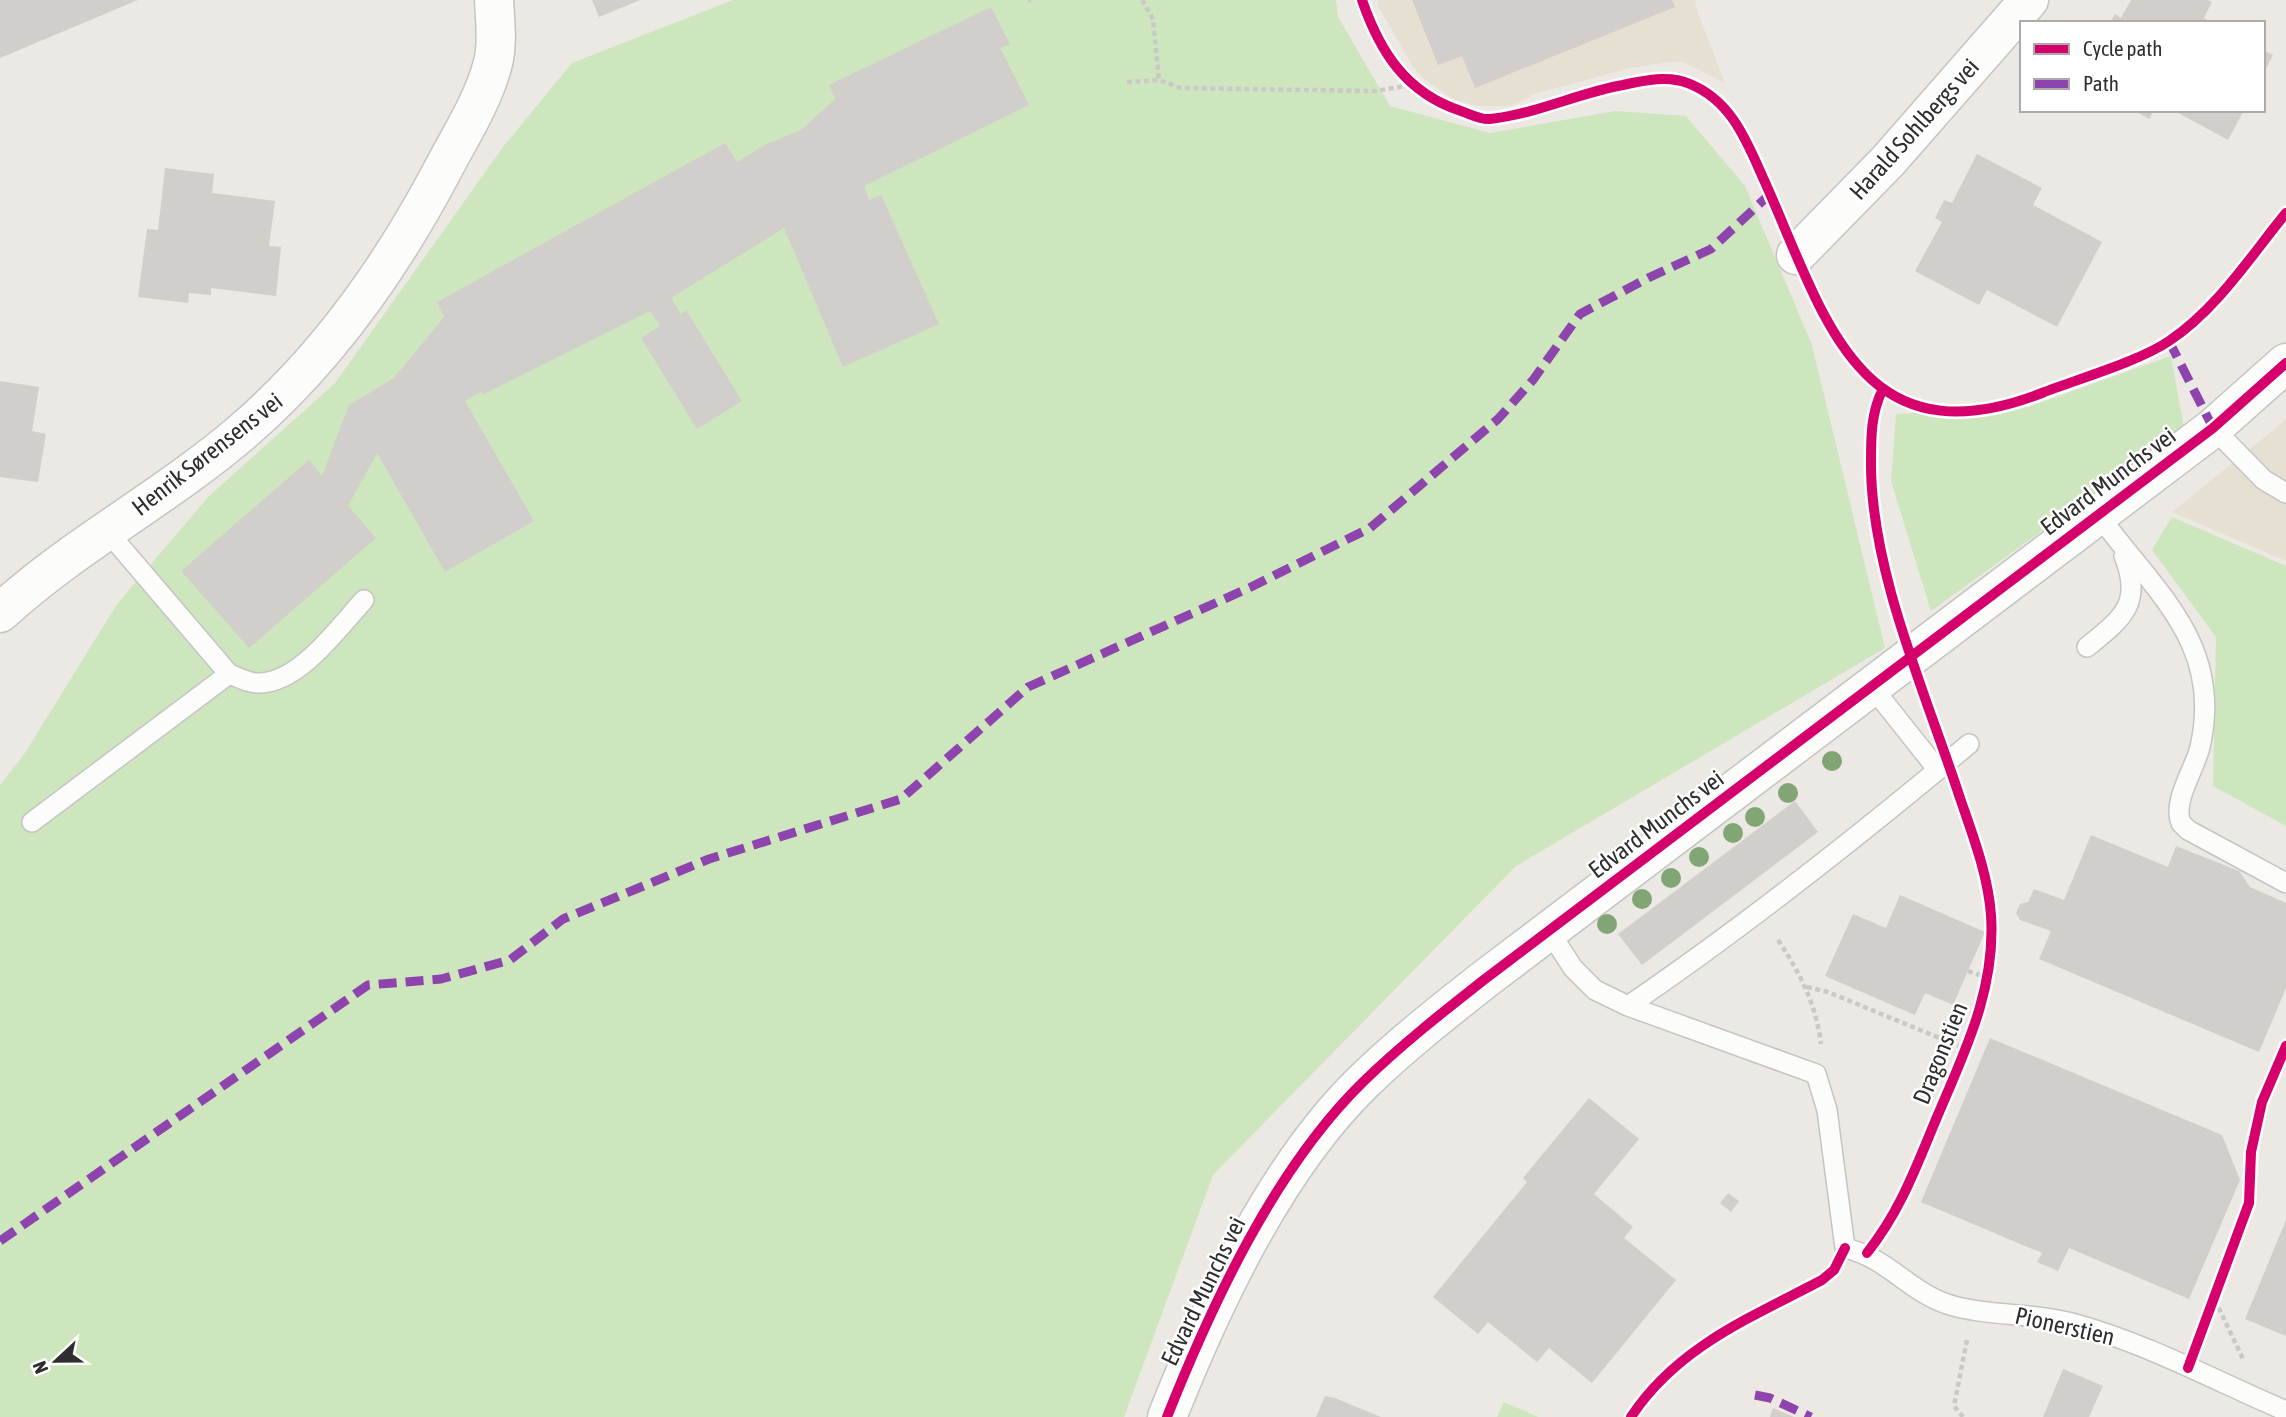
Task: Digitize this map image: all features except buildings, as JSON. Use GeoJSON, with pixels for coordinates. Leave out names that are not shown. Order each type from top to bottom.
{"type":"FeatureCollection","features":[{"type":"Feature","properties":{"kind":"street","name":"Henrik Sørensens vei"},"geometry":{"type":"LineString","coordinates":[[0,613],[59,563],[240,434],[294,384],[339,333],[383,272],[422,208],[481,98],[494,62],[494,0]]}},
{"type":"Feature","properties":{"kind":"street","name":"Harald Sohlbergs vei"},"geometry":{"type":"LineString","coordinates":[[1796,255],[1888,162],[2029,0]]}},
{"type":"Feature","properties":{"kind":"street","name":"Edvard Munchs vei"},"geometry":{"type":"LineString","coordinates":[[1167,1417],[1254,1229],[1315,1137],[1361,1083],[1421,1029],[1871,687],[2108,528],[2286,363]]}},
{"type":"Feature","properties":{"kind":"lane"},"geometry":{"type":"LineString","coordinates":[[2213,428],[2263,480],[2286,493]]}},
{"type":"Feature","properties":{"kind":"lane"},"geometry":{"type":"LineString","coordinates":[[2087,648],[2129,608],[2133,579],[2108,528]]}},
{"type":"Feature","properties":{"kind":"lane"},"geometry":{"type":"LineString","coordinates":[[2108,528],[2170,604],[2199,656],[2207,704],[2200,748],[2182,800],[2181,823],[2188,830],[2286,883]]}},
{"type":"Feature","properties":{"kind":"lane"},"geometry":{"type":"LineString","coordinates":[[107,531],[229,674],[256,684],[279,681],[298,669],[364,600]]}},
{"type":"Feature","properties":{"kind":"lane"},"geometry":{"type":"LineString","coordinates":[[32,822],[229,674]]}},
{"type":"Feature","properties":{"kind":"lane"},"geometry":{"type":"LineString","coordinates":[[1871,687],[1938,770]]}},
{"type":"Feature","properties":{"kind":"lane"},"geometry":{"type":"LineString","coordinates":[[1628,1006],[1693,962],[1818,867],[1969,744]]}},
{"type":"Feature","properties":{"kind":"lane"},"geometry":{"type":"LineString","coordinates":[[1549,931],[1573,968],[1595,990],[1628,1006],[1816,1074]]}},
{"type":"Feature","properties":{"kind":"lane","name":"Pionerstien"},"geometry":{"type":"LineString","coordinates":[[1816,1074],[1827,1110],[1845,1248],[1867,1253],[1946,1303],[2042,1315],[2090,1328],[2286,1411]]}},
{"type":"Feature","properties":{"kind":"path"},"geometry":{"type":"LineString","coordinates":[[1142,0],[1153,19],[1159,80]]}},
{"type":"Feature","properties":{"kind":"path"},"geometry":{"type":"LineString","coordinates":[[1404,75],[1421,93]]}},
{"type":"Feature","properties":{"kind":"path"},"geometry":{"type":"LineString","coordinates":[[1127,82],[1159,80],[1181,88],[1273,90],[1375,91],[1412,85]]}},
{"type":"Feature","properties":{"kind":"path"},"geometry":{"type":"LineString","coordinates":[[1778,940],[1807,988],[1821,1042],[1816,1074]]}},
{"type":"Feature","properties":{"kind":"path"},"geometry":{"type":"LineString","coordinates":[[1968,971],[1988,978]]}},
{"type":"Feature","properties":{"kind":"path"},"geometry":{"type":"LineString","coordinates":[[1807,988],[1839,997],[1966,1049]]}},
{"type":"Feature","properties":{"kind":"path"},"geometry":{"type":"LineString","coordinates":[[2211,1311],[2219,1288]]}},
{"type":"Feature","properties":{"kind":"path"},"geometry":{"type":"LineString","coordinates":[[2215,1300],[2263,1401]]}},
{"type":"Feature","properties":{"kind":"path"},"geometry":{"type":"LineString","coordinates":[[1963,1417],[1954,1406],[1973,1308]]}},
{"type":"Feature","properties":{"kind":"shaded area"},"geometry":{"type":"Polygon","coordinates":[[[1378,0],[1697,0],[1695,5],[1725,83],[1683,62],[1669,62],[1630,68],[1534,94],[1512,106],[1477,106],[1453,99],[1424,79],[1413,67],[1378,6],[1378,0]]]}},
{"type":"Feature","properties":{"kind":"shaded area"},"geometry":{"type":"Polygon","coordinates":[[[2286,419],[2286,561],[2172,512],[2271,432],[2286,419]]]}},
{"type":"Feature","properties":{"kind":"green space"},"geometry":{"type":"Polygon","coordinates":[[[733,0],[1336,0],[1338,17],[1390,106],[1490,133],[1615,111],[1686,116],[1745,186],[1812,345],[1885,648],[1516,866],[1213,1175],[1124,1417],[0,1417],[0,785],[25,753],[117,604],[209,496],[335,383],[503,147],[572,63],[733,0]]]}},
{"type":"Feature","properties":{"kind":"green space"},"geometry":{"type":"Polygon","coordinates":[[[2171,356],[2184,428],[1931,611],[1891,481],[1896,414],[2028,407],[2171,356]]]}},
{"type":"Feature","properties":{"kind":"green space"},"geometry":{"type":"Polygon","coordinates":[[[2172,517],[2286,566],[2286,826],[2213,786],[2216,637],[2152,550],[2172,517]]]}},
{"type":"Feature","properties":{"kind":"green space"},"geometry":{"type":"Polygon","coordinates":[[[1504,1402],[1538,1417],[1497,1417],[1504,1402]]]}},
{"type":"Feature","properties":{"kind":"marked path"},"geometry":{"type":"LineString","coordinates":[[0,1241],[368,985],[441,979],[510,960],[563,919],[709,859],[901,799],[1028,687],[1251,587],[1370,528],[1498,419],[1533,380],[1580,314],[1711,249],[1770,194]]}},
{"type":"Feature","properties":{"kind":"marked path"},"geometry":{"type":"LineString","coordinates":[[2169,341],[2213,428]]}},
{"type":"Feature","properties":{"kind":"marked path"},"geometry":{"type":"LineString","coordinates":[[1755,1395],[1770,1398],[1811,1417]]}},
{"type":"Feature","properties":{"kind":"cycle path"},"geometry":{"type":"LineString","coordinates":[[1362,0],[1377,37],[1410,82],[1442,103],[1479,118],[1490,119],[1524,113],[1606,89],[1648,80],[1682,81],[1705,91],[1727,112],[1744,137],[1807,280],[1830,325],[1856,363],[1889,392],[1929,409],[1979,410],[2042,393],[2126,363],[2157,348],[2186,328],[2218,298],[2286,213]]}},
{"type":"Feature","properties":{"kind":"cycle path"},"geometry":{"type":"LineString","coordinates":[[1167,1417],[1204,1329],[1274,1196],[1331,1116],[1377,1068],[1485,979],[2213,428],[2286,363]]}},
{"type":"Feature","properties":{"kind":"cycle path","name":"Dragonstien"},"geometry":{"type":"LineString","coordinates":[[1867,1253],[1907,1188],[1968,1044],[1989,968],[1991,942],[1987,885],[1979,856],[1902,631],[1880,545],[1873,503],[1871,443],[1874,416],[1883,389]]}},
{"type":"Feature","properties":{"kind":"cycle path"},"geometry":{"type":"LineString","coordinates":[[2188,1368],[2249,1203],[2251,1152],[2262,1102],[2286,1046]]}},
{"type":"Feature","properties":{"kind":"cycle path"},"geometry":{"type":"LineString","coordinates":[[1631,1417],[1670,1371],[1717,1336],[1822,1280],[1834,1270],[1845,1248]]}}]}
